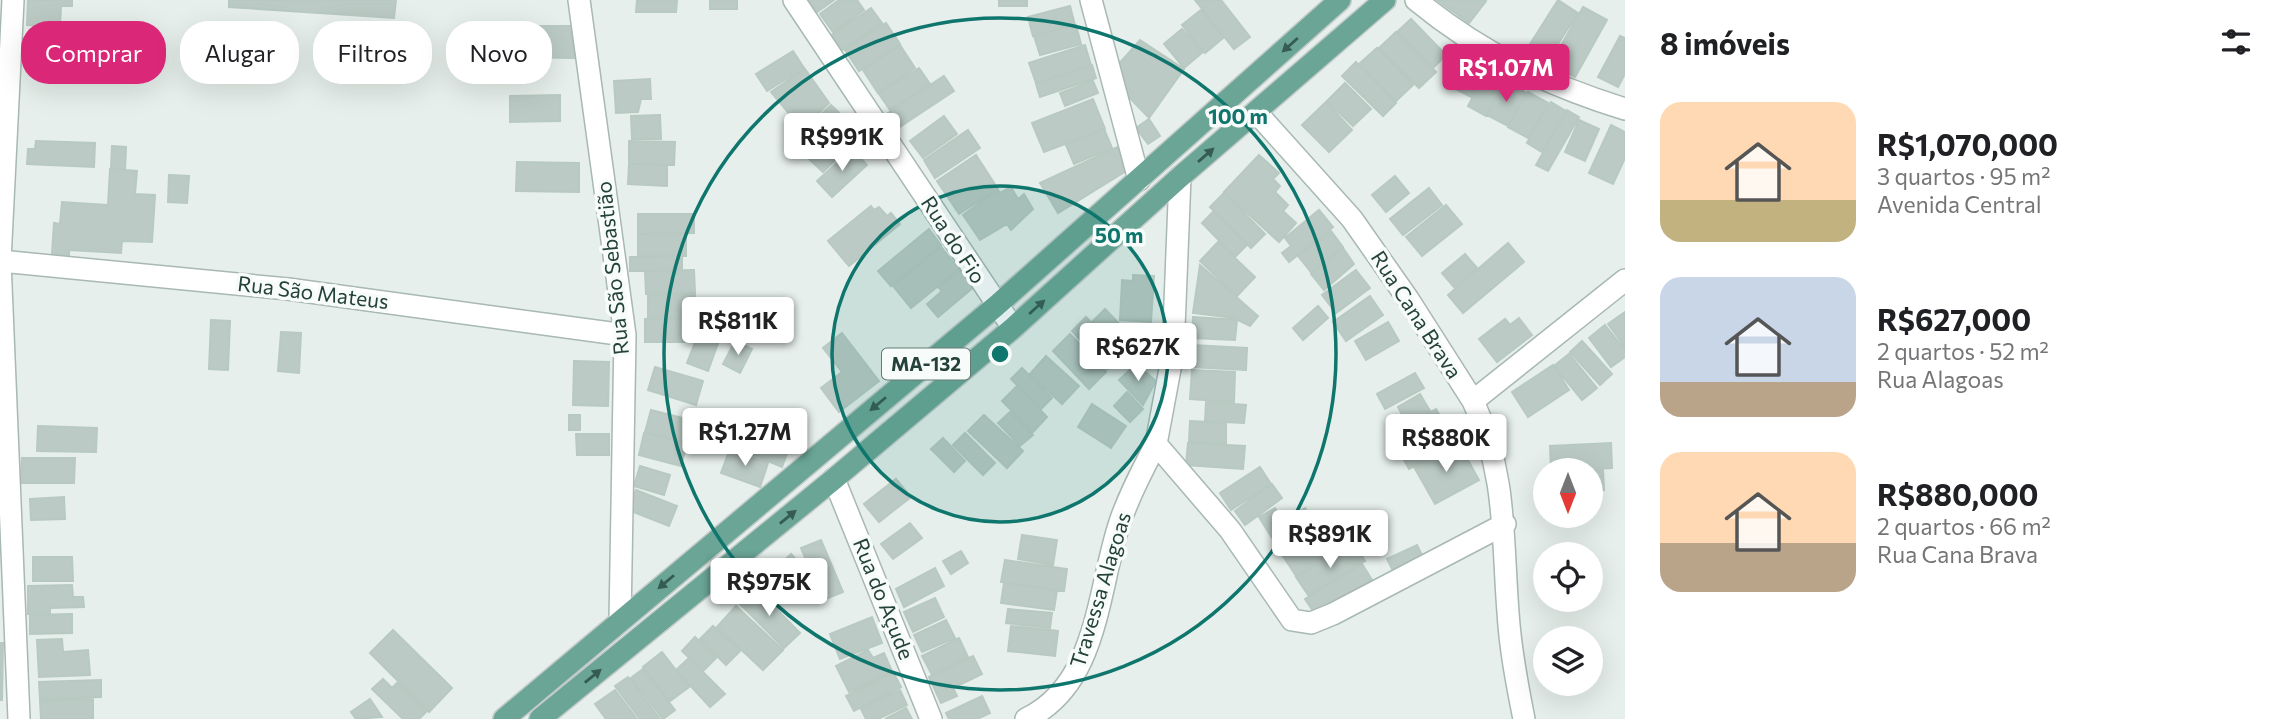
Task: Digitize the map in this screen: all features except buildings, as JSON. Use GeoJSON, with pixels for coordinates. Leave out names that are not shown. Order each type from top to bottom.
{"type":"FeatureCollection","features":[{"type":"Feature","properties":{"kind":"main road","name":"MA-132"},"geometry":{"type":"LineString","coordinates":[[504,719],[996,306],[1340,0]]}},
{"type":"Feature","properties":{"kind":"main road","name":"MA-132"},"geometry":{"type":"LineString","coordinates":[[540,719],[834,479],[1013,328],[1180,177],[1385,0]]}},
{"type":"Feature","properties":{"kind":"street"},"geometry":{"type":"LineString","coordinates":[[13,0],[0,261],[9,636],[19,719]]}},
{"type":"Feature","properties":{"kind":"street","name":"Rua São Sebastião"},"geometry":{"type":"LineString","coordinates":[[579,0],[625,335],[620,621]]}},
{"type":"Feature","properties":{"kind":"street","name":"Rua do Fio"},"geometry":{"type":"LineString","coordinates":[[794,0],[1013,328]]}},
{"type":"Feature","properties":{"kind":"street"},"geometry":{"type":"LineString","coordinates":[[1091,0],[1139,180]]}},
{"type":"Feature","properties":{"kind":"street"},"geometry":{"type":"LineString","coordinates":[[1416,0],[1469,40],[1524,72],[1567,91],[1625,109]]}},
{"type":"Feature","properties":{"kind":"street","name":"Rua Cana Brava"},"geometry":{"type":"LineString","coordinates":[[1256,112],[1352,219],[1408,299],[1473,401],[1494,455],[1505,524],[1508,613],[1524,719]]}},
{"type":"Feature","properties":{"kind":"street","name":"Travessa Alagoas"},"geometry":{"type":"LineString","coordinates":[[1026,719],[1051,705],[1076,672],[1091,630],[1120,522],[1157,444],[1173,353],[1180,177]]}},
{"type":"Feature","properties":{"kind":"street","name":"Rua São Mateus"},"geometry":{"type":"LineString","coordinates":[[0,261],[288,289],[625,335]]}},
{"type":"Feature","properties":{"kind":"street"},"geometry":{"type":"LineString","coordinates":[[1473,401],[1625,280]]}},
{"type":"Feature","properties":{"kind":"street"},"geometry":{"type":"LineString","coordinates":[[1157,444],[1230,530],[1294,622],[1311,623],[1333,614],[1505,524]]}},
{"type":"Feature","properties":{"kind":"street","name":"Rua do Açude"},"geometry":{"type":"LineString","coordinates":[[834,479],[930,719]]}}]}
